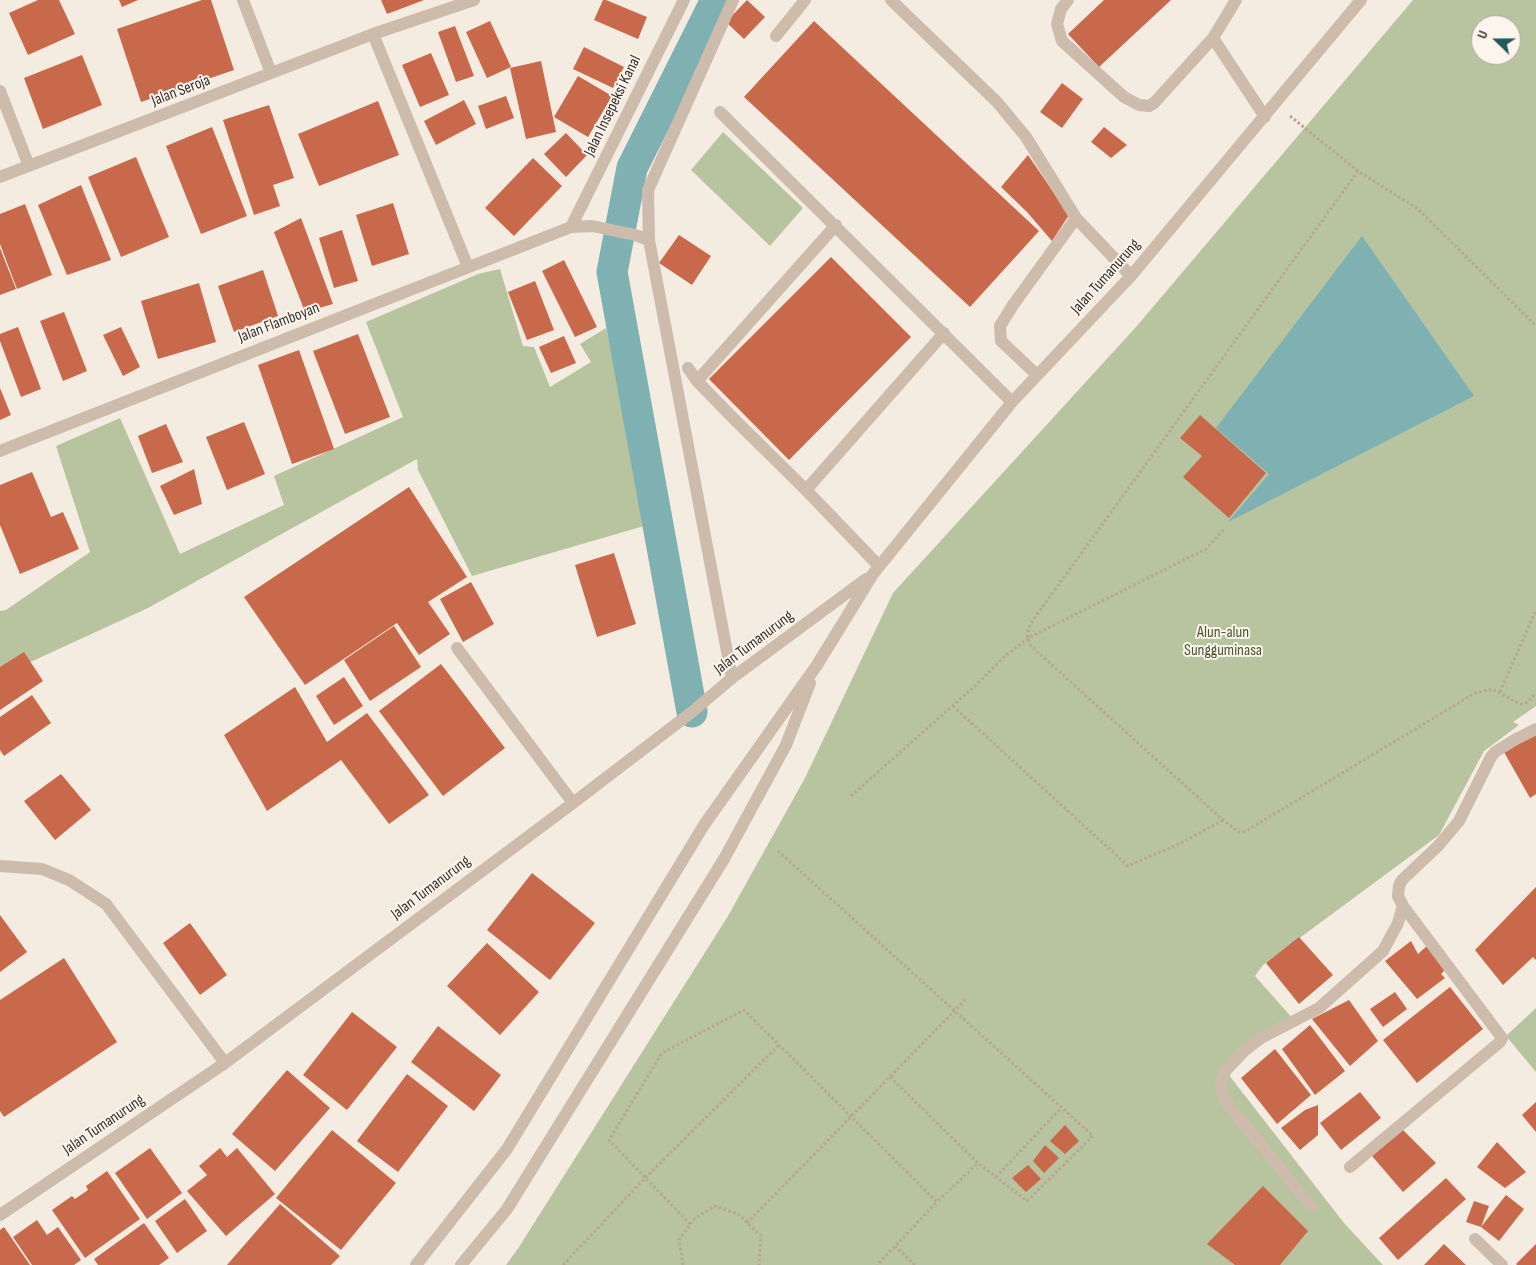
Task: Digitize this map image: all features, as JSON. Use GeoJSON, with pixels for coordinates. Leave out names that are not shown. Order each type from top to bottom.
{"type":"FeatureCollection","features":[{"type":"Feature","properties":{"kind":"street"},"geometry":{"type":"LineString","coordinates":[[243,0],[271,74]]}},
{"type":"Feature","properties":{"kind":"street","name":"Jalan Seroja"},"geometry":{"type":"LineString","coordinates":[[0,177],[373,34],[474,0]]}},
{"type":"Feature","properties":{"kind":"street","name":"Jalan Insepeksi Kanal"},"geometry":{"type":"LineString","coordinates":[[571,227],[684,0]]}},
{"type":"Feature","properties":{"kind":"street"},"geometry":{"type":"LineString","coordinates":[[732,678],[649,240],[648,190],[733,0]]}},
{"type":"Feature","properties":{"kind":"street"},"geometry":{"type":"LineString","coordinates":[[776,36],[805,0]]}},
{"type":"Feature","properties":{"kind":"street"},"geometry":{"type":"LineString","coordinates":[[891,0],[997,102],[1026,137],[1076,218],[1131,276]]}},
{"type":"Feature","properties":{"kind":"street"},"geometry":{"type":"LineString","coordinates":[[1068,0],[1061,9],[1057,24],[1062,41],[1124,97],[1139,105],[1149,106],[1154,103],[1213,38],[1236,0]]}},
{"type":"Feature","properties":{"kind":"street","name":"Jalan Tumanurung"},"geometry":{"type":"LineString","coordinates":[[416,1265],[507,1149],[704,825],[817,665],[876,570],[1012,402],[1131,276],[1265,117],[1353,3]]}},
{"type":"Feature","properties":{"kind":"street"},"geometry":{"type":"LineString","coordinates":[[373,34],[468,267]]}},
{"type":"Feature","properties":{"kind":"street"},"geometry":{"type":"LineString","coordinates":[[1213,38],[1265,117]]}},
{"type":"Feature","properties":{"kind":"street"},"geometry":{"type":"LineString","coordinates":[[0,92],[29,166]]}},
{"type":"Feature","properties":{"kind":"street"},"geometry":{"type":"LineString","coordinates":[[720,112],[836,225],[1012,402]]}},
{"type":"Feature","properties":{"kind":"street"},"geometry":{"type":"LineString","coordinates":[[1037,375],[1001,341],[1000,326],[1076,218]]}},
{"type":"Feature","properties":{"kind":"street"},"geometry":{"type":"LineString","coordinates":[[697,380],[836,225]]}},
{"type":"Feature","properties":{"kind":"street","name":"Jalan Flamboyan"},"geometry":{"type":"LineString","coordinates":[[0,451],[571,227],[592,226],[635,235],[649,240]]}},
{"type":"Feature","properties":{"kind":"street"},"geometry":{"type":"LineString","coordinates":[[806,490],[944,333]]}},
{"type":"Feature","properties":{"kind":"street"},"geometry":{"type":"LineString","coordinates":[[688,368],[697,380],[806,490],[876,570]]}},
{"type":"Feature","properties":{"kind":"street","name":"Jalan Tumanurung"},"geometry":{"type":"LineString","coordinates":[[0,1215],[225,1063],[692,712],[732,678],[876,570]]}},
{"type":"Feature","properties":{"kind":"street"},"geometry":{"type":"LineString","coordinates":[[457,648],[573,802]]}},
{"type":"Feature","properties":{"kind":"street","name":"Jalan Tumanurung"},"geometry":{"type":"LineString","coordinates":[[461,1265],[507,1209],[724,859],[786,745],[817,665]]}},
{"type":"Feature","properties":{"kind":"street"},"geometry":{"type":"LineString","coordinates":[[1350,1167],[1500,1042],[1502,1038],[1403,906],[1398,896],[1399,886],[1402,880],[1438,846],[1459,821],[1495,752],[1536,729]]}},
{"type":"Feature","properties":{"kind":"street"},"geometry":{"type":"LineString","coordinates":[[0,866],[42,868],[69,880],[106,904],[225,1063]]}},
{"type":"Feature","properties":{"kind":"street"},"geometry":{"type":"LineString","coordinates":[[1311,1206],[1229,1106],[1222,1094],[1221,1081],[1226,1070],[1244,1050],[1261,1038],[1319,1008],[1384,951],[1395,930],[1403,906]]}},
{"type":"Feature","properties":{"kind":"street"},"geometry":{"type":"LineString","coordinates":[[1475,1239],[1502,1265]]}},
{"type":"Feature","properties":{"kind":"path"},"geometry":{"type":"LineString","coordinates":[[1275,104],[1358,171],[1418,209],[1536,326]]}},
{"type":"Feature","properties":{"kind":"path"},"geometry":{"type":"LineString","coordinates":[[1358,171],[1033,620],[1028,629],[1028,638],[1032,646],[1223,820],[1236,830],[1243,832],[1475,693],[1492,689],[1523,704],[1528,702],[1536,693]]}},
{"type":"Feature","properties":{"kind":"path"},"geometry":{"type":"LineString","coordinates":[[851,796],[953,706],[1003,658],[1028,638],[1206,549],[1225,528]]}},
{"type":"Feature","properties":{"kind":"path"},"geometry":{"type":"LineString","coordinates":[[1500,692],[1536,610]]}},
{"type":"Feature","properties":{"kind":"path"},"geometry":{"type":"LineString","coordinates":[[953,706],[1128,866],[1179,844],[1223,820]]}},
{"type":"Feature","properties":{"kind":"path"},"geometry":{"type":"LineString","coordinates":[[778,851],[1093,1136],[1027,1202],[978,1163],[890,1077]]}},
{"type":"Feature","properties":{"kind":"path"},"geometry":{"type":"LineString","coordinates":[[748,1223],[967,998]]}},
{"type":"Feature","properties":{"kind":"path"},"geometry":{"type":"LineString","coordinates":[[690,1224],[609,1140],[662,1053],[744,1010],[936,1202]]}},
{"type":"Feature","properties":{"kind":"path"},"geometry":{"type":"LineString","coordinates":[[563,1265],[645,1178],[779,1045]]}},
{"type":"Feature","properties":{"kind":"path"},"geometry":{"type":"LineString","coordinates":[[996,1177],[1061,1108]]}},
{"type":"Feature","properties":{"kind":"path"},"geometry":{"type":"LineString","coordinates":[[877,1265],[936,1202],[978,1163]]}},
{"type":"Feature","properties":{"kind":"path"},"geometry":{"type":"LineString","coordinates":[[683,1265],[679,1240],[695,1218],[715,1206],[738,1214],[761,1236],[759,1265]]}},
{"type":"Feature","properties":{"kind":"path"},"geometry":{"type":"LineString","coordinates":[[895,1246],[915,1265]]}},
{"type":"Feature","properties":{"kind":"green space","name":"Alun-alun Sungguminasa"},"geometry":{"type":"Polygon","coordinates":[[[1413,0],[1536,0],[1536,706],[1513,722],[1519,725],[1484,751],[1439,835],[1263,965],[1255,976],[1294,1020],[1225,1070],[1344,1223],[1383,1265],[506,1265],[728,916],[805,778],[893,593],[1136,327],[1413,0]]]}},
{"type":"Feature","properties":{"kind":"green space"},"geometry":{"type":"Polygon","coordinates":[[[723,132],[803,208],[770,246],[691,170],[723,132]]]}},
{"type":"Feature","properties":{"kind":"green space"},"geometry":{"type":"Polygon","coordinates":[[[500,269],[523,346],[534,347],[550,387],[591,362],[580,344],[606,328],[618,380],[644,526],[472,576],[418,470],[417,459],[148,608],[0,676],[0,611],[6,610],[90,552],[56,446],[120,418],[180,554],[284,505],[274,476],[403,417],[366,322],[478,274],[500,269]]]}},
{"type":"Feature","properties":{"kind":"green space"},"geometry":{"type":"Polygon","coordinates":[[[1536,1008],[1536,1072],[1506,1036],[1536,1008]]]}},
{"type":"Feature","properties":{"kind":"water"},"geometry":{"type":"Polygon","coordinates":[[[1362,236],[1474,396],[1228,522],[1269,474],[1216,428],[1362,236]]]}},
{"type":"Feature","properties":{"kind":"building"},"geometry":{"type":"Polygon","coordinates":[[[38,0],[59,0],[75,34],[28,55],[9,13],[38,0]]]}},
{"type":"Feature","properties":{"kind":"building"},"geometry":{"type":"Polygon","coordinates":[[[119,0],[138,0],[122,7],[119,0]]]}},
{"type":"Feature","properties":{"kind":"building"},"geometry":{"type":"Polygon","coordinates":[[[202,0],[211,0],[234,70],[141,102],[117,29],[202,0]]]}},
{"type":"Feature","properties":{"kind":"building"},"geometry":{"type":"Polygon","coordinates":[[[381,0],[424,0],[387,14],[381,0]]]}},
{"type":"Feature","properties":{"kind":"building"},"geometry":{"type":"Polygon","coordinates":[[[603,0],[647,17],[638,39],[594,20],[603,0]]]}},
{"type":"Feature","properties":{"kind":"building"},"geometry":{"type":"Polygon","coordinates":[[[747,0],[765,17],[744,39],[726,22],[747,0]]]}},
{"type":"Feature","properties":{"kind":"building"},"geometry":{"type":"Polygon","coordinates":[[[1104,0],[1171,0],[1099,67],[1068,34],[1104,0]]]}},
{"type":"Feature","properties":{"kind":"building"},"geometry":{"type":"Polygon","coordinates":[[[490,21],[511,67],[487,78],[466,32],[490,21]]]}},
{"type":"Feature","properties":{"kind":"building"},"geometry":{"type":"Polygon","coordinates":[[[814,21],[1039,231],[970,307],[744,97],[814,21]]]}},
{"type":"Feature","properties":{"kind":"building"},"geometry":{"type":"Polygon","coordinates":[[[455,26],[474,76],[456,82],[438,32],[455,26]]]}},
{"type":"Feature","properties":{"kind":"building"},"geometry":{"type":"Polygon","coordinates":[[[584,47],[624,67],[613,88],[573,69],[584,47]]]}},
{"type":"Feature","properties":{"kind":"building"},"geometry":{"type":"Polygon","coordinates":[[[431,53],[449,95],[420,107],[402,65],[431,53]]]}},
{"type":"Feature","properties":{"kind":"building"},"geometry":{"type":"Polygon","coordinates":[[[82,55],[102,105],[43,129],[24,78],[82,55]]]}},
{"type":"Feature","properties":{"kind":"building"},"geometry":{"type":"Polygon","coordinates":[[[541,61],[556,132],[526,139],[510,68],[541,61]]]}},
{"type":"Feature","properties":{"kind":"building"},"geometry":{"type":"Polygon","coordinates":[[[578,76],[612,96],[588,137],[554,117],[578,76]]]}},
{"type":"Feature","properties":{"kind":"building"},"geometry":{"type":"Polygon","coordinates":[[[1062,83],[1083,99],[1062,128],[1040,112],[1062,83]]]}},
{"type":"Feature","properties":{"kind":"building"},"geometry":{"type":"Polygon","coordinates":[[[506,96],[514,118],[486,129],[478,106],[506,96]]]}},
{"type":"Feature","properties":{"kind":"building"},"geometry":{"type":"Polygon","coordinates":[[[464,100],[476,124],[436,145],[424,121],[464,100]]]}},
{"type":"Feature","properties":{"kind":"building"},"geometry":{"type":"Polygon","coordinates":[[[378,101],[399,155],[319,186],[298,134],[378,101]]]}},
{"type":"Feature","properties":{"kind":"building"},"geometry":{"type":"Polygon","coordinates":[[[269,105],[294,178],[273,185],[280,206],[254,215],[223,120],[269,105]]]}},
{"type":"Feature","properties":{"kind":"building"},"geometry":{"type":"Polygon","coordinates":[[[212,127],[247,216],[201,234],[166,146],[212,127]]]}},
{"type":"Feature","properties":{"kind":"building"},"geometry":{"type":"Polygon","coordinates":[[[1104,127],[1127,145],[1111,158],[1091,142],[1104,127]]]}},
{"type":"Feature","properties":{"kind":"building"},"geometry":{"type":"Polygon","coordinates":[[[566,133],[587,155],[566,177],[544,154],[566,133]]]}},
{"type":"Feature","properties":{"kind":"building"},"geometry":{"type":"Polygon","coordinates":[[[1028,155],[1069,215],[1052,241],[1027,212],[1001,187],[1028,155]]]}},
{"type":"Feature","properties":{"kind":"building"},"geometry":{"type":"Polygon","coordinates":[[[136,157],[169,237],[121,257],[88,177],[136,157]]]}},
{"type":"Feature","properties":{"kind":"building"},"geometry":{"type":"Polygon","coordinates":[[[533,158],[562,186],[514,236],[485,208],[533,158]]]}},
{"type":"Feature","properties":{"kind":"building"},"geometry":{"type":"Polygon","coordinates":[[[81,185],[111,260],[67,275],[38,205],[81,185]]]}},
{"type":"Feature","properties":{"kind":"building"},"geometry":{"type":"Polygon","coordinates":[[[393,203],[409,254],[372,266],[356,215],[393,203]]]}},
{"type":"Feature","properties":{"kind":"building"},"geometry":{"type":"Polygon","coordinates":[[[25,204],[52,275],[17,289],[0,244],[0,214],[25,204]]]}},
{"type":"Feature","properties":{"kind":"building"},"geometry":{"type":"Polygon","coordinates":[[[301,218],[333,304],[305,312],[274,232],[301,218]]]}},
{"type":"Feature","properties":{"kind":"building"},"geometry":{"type":"Polygon","coordinates":[[[342,230],[358,281],[334,288],[319,238],[342,230]]]}},
{"type":"Feature","properties":{"kind":"building"},"geometry":{"type":"Polygon","coordinates":[[[679,235],[711,256],[692,285],[659,263],[679,235]]]}},
{"type":"Feature","properties":{"kind":"building"},"geometry":{"type":"Polygon","coordinates":[[[0,248],[16,289],[0,295],[0,248]]]}},
{"type":"Feature","properties":{"kind":"building"},"geometry":{"type":"Polygon","coordinates":[[[831,257],[911,337],[789,460],[709,379],[831,257]]]}},
{"type":"Feature","properties":{"kind":"building"},"geometry":{"type":"Polygon","coordinates":[[[564,260],[597,327],[575,337],[542,271],[564,260]]]}},
{"type":"Feature","properties":{"kind":"building"},"geometry":{"type":"Polygon","coordinates":[[[263,270],[278,316],[234,332],[218,286],[263,270]]]}},
{"type":"Feature","properties":{"kind":"building"},"geometry":{"type":"Polygon","coordinates":[[[535,281],[554,330],[527,340],[508,292],[535,281]]]}},
{"type":"Feature","properties":{"kind":"building"},"geometry":{"type":"Polygon","coordinates":[[[199,283],[216,342],[158,359],[141,301],[199,283]]]}},
{"type":"Feature","properties":{"kind":"building"},"geometry":{"type":"Polygon","coordinates":[[[64,312],[87,371],[63,381],[40,321],[64,312]]]}},
{"type":"Feature","properties":{"kind":"building"},"geometry":{"type":"Polygon","coordinates":[[[18,327],[41,389],[21,397],[0,341],[0,334],[18,327]]]}},
{"type":"Feature","properties":{"kind":"building"},"geometry":{"type":"Polygon","coordinates":[[[121,327],[140,367],[123,376],[103,335],[121,327]]]}},
{"type":"Feature","properties":{"kind":"building"},"geometry":{"type":"Polygon","coordinates":[[[358,334],[390,417],[345,434],[313,351],[358,334]]]}},
{"type":"Feature","properties":{"kind":"building"},"geometry":{"type":"Polygon","coordinates":[[[564,336],[576,363],[551,373],[539,347],[564,336]]]}},
{"type":"Feature","properties":{"kind":"building"},"geometry":{"type":"Polygon","coordinates":[[[299,350],[334,449],[292,464],[258,365],[299,350]]]}},
{"type":"Feature","properties":{"kind":"building"},"geometry":{"type":"Polygon","coordinates":[[[0,388],[11,415],[0,420],[0,388]]]}},
{"type":"Feature","properties":{"kind":"building"},"geometry":{"type":"Polygon","coordinates":[[[1200,415],[1266,473],[1229,518],[1183,477],[1202,456],[1180,438],[1200,415]]]}},
{"type":"Feature","properties":{"kind":"building"},"geometry":{"type":"Polygon","coordinates":[[[244,422],[265,474],[227,490],[206,437],[244,422]]]}},
{"type":"Feature","properties":{"kind":"building"},"geometry":{"type":"Polygon","coordinates":[[[166,424],[183,462],[152,473],[138,436],[166,424]]]}},
{"type":"Feature","properties":{"kind":"building"},"geometry":{"type":"Polygon","coordinates":[[[194,469],[202,504],[174,515],[160,486],[194,469]]]}},
{"type":"Feature","properties":{"kind":"building"},"geometry":{"type":"Polygon","coordinates":[[[32,472],[51,517],[63,512],[79,549],[20,574],[0,525],[0,485],[32,472]]]}},
{"type":"Feature","properties":{"kind":"building"},"geometry":{"type":"Polygon","coordinates":[[[409,487],[467,577],[428,602],[450,634],[419,655],[397,623],[305,685],[244,597],[409,487]]]}},
{"type":"Feature","properties":{"kind":"building"},"geometry":{"type":"Polygon","coordinates":[[[614,553],[636,624],[597,637],[575,565],[614,553]]]}},
{"type":"Feature","properties":{"kind":"building"},"geometry":{"type":"Polygon","coordinates":[[[471,582],[494,624],[463,642],[440,599],[471,582]]]}},
{"type":"Feature","properties":{"kind":"building"},"geometry":{"type":"Polygon","coordinates":[[[394,626],[421,667],[370,701],[344,660],[394,626]]]}},
{"type":"Feature","properties":{"kind":"building"},"geometry":{"type":"Polygon","coordinates":[[[24,652],[43,681],[0,710],[0,667],[24,652]]]}},
{"type":"Feature","properties":{"kind":"building"},"geometry":{"type":"Polygon","coordinates":[[[441,664],[505,748],[443,796],[379,711],[441,664]]]}},
{"type":"Feature","properties":{"kind":"building"},"geometry":{"type":"Polygon","coordinates":[[[344,677],[363,706],[334,725],[316,696],[344,677]]]}},
{"type":"Feature","properties":{"kind":"building"},"geometry":{"type":"Polygon","coordinates":[[[295,687],[327,742],[367,713],[429,795],[389,824],[341,760],[267,811],[224,735],[295,687]]]}},
{"type":"Feature","properties":{"kind":"building"},"geometry":{"type":"Polygon","coordinates":[[[32,695],[51,723],[4,756],[0,750],[0,717],[32,695]]]}},
{"type":"Feature","properties":{"kind":"building"},"geometry":{"type":"Polygon","coordinates":[[[1536,733],[1536,794],[1530,798],[1504,752],[1536,733]]]}},
{"type":"Feature","properties":{"kind":"building"},"geometry":{"type":"Polygon","coordinates":[[[61,774],[91,810],[55,840],[24,801],[61,774]]]}},
{"type":"Feature","properties":{"kind":"building"},"geometry":{"type":"Polygon","coordinates":[[[532,873],[595,923],[550,980],[487,930],[532,873]]]}},
{"type":"Feature","properties":{"kind":"building"},"geometry":{"type":"Polygon","coordinates":[[[1536,887],[1536,960],[1533,957],[1503,985],[1475,950],[1536,887]]]}},
{"type":"Feature","properties":{"kind":"building"},"geometry":{"type":"Polygon","coordinates":[[[0,915],[27,952],[0,972],[0,915]]]}},
{"type":"Feature","properties":{"kind":"building"},"geometry":{"type":"Polygon","coordinates":[[[190,923],[227,975],[200,995],[163,943],[190,923]]]}},
{"type":"Feature","properties":{"kind":"building"},"geometry":{"type":"Polygon","coordinates":[[[1299,937],[1333,975],[1299,1004],[1266,963],[1299,937]]]}},
{"type":"Feature","properties":{"kind":"building"},"geometry":{"type":"Polygon","coordinates":[[[1411,941],[1418,954],[1429,944],[1448,967],[1441,974],[1445,978],[1417,999],[1385,961],[1411,941]]]}},
{"type":"Feature","properties":{"kind":"building"},"geometry":{"type":"Polygon","coordinates":[[[487,943],[539,992],[500,1035],[447,986],[487,943]]]}},
{"type":"Feature","properties":{"kind":"building"},"geometry":{"type":"Polygon","coordinates":[[[64,958],[117,1042],[4,1117],[0,1111],[0,1000],[64,958]]]}},
{"type":"Feature","properties":{"kind":"building"},"geometry":{"type":"Polygon","coordinates":[[[1450,987],[1483,1029],[1417,1083],[1383,1040],[1450,987]]]}},
{"type":"Feature","properties":{"kind":"building"},"geometry":{"type":"Polygon","coordinates":[[[1395,992],[1407,1009],[1383,1027],[1370,1009],[1395,992]]]}},
{"type":"Feature","properties":{"kind":"building"},"geometry":{"type":"Polygon","coordinates":[[[1349,1000],[1378,1041],[1350,1066],[1312,1019],[1349,1000]]]}},
{"type":"Feature","properties":{"kind":"building"},"geometry":{"type":"Polygon","coordinates":[[[352,1012],[397,1047],[347,1110],[303,1075],[352,1012]]]}},
{"type":"Feature","properties":{"kind":"building"},"geometry":{"type":"Polygon","coordinates":[[[1310,1025],[1345,1071],[1315,1095],[1282,1049],[1310,1025]]]}},
{"type":"Feature","properties":{"kind":"building"},"geometry":{"type":"Polygon","coordinates":[[[438,1026],[501,1075],[474,1111],[411,1062],[438,1026]]]}},
{"type":"Feature","properties":{"kind":"building"},"geometry":{"type":"Polygon","coordinates":[[[1275,1049],[1311,1095],[1277,1124],[1241,1078],[1275,1049]]]}},
{"type":"Feature","properties":{"kind":"building"},"geometry":{"type":"Polygon","coordinates":[[[287,1070],[330,1108],[275,1171],[232,1134],[287,1070]]]}},
{"type":"Feature","properties":{"kind":"building"},"geometry":{"type":"Polygon","coordinates":[[[407,1074],[448,1106],[398,1172],[357,1141],[407,1074]]]}},
{"type":"Feature","properties":{"kind":"building"},"geometry":{"type":"Polygon","coordinates":[[[1360,1092],[1381,1118],[1341,1150],[1320,1123],[1360,1092]]]}},
{"type":"Feature","properties":{"kind":"building"},"geometry":{"type":"Polygon","coordinates":[[[1536,1102],[1536,1132],[1522,1115],[1536,1102]]]}},
{"type":"Feature","properties":{"kind":"building"},"geometry":{"type":"Polygon","coordinates":[[[1318,1105],[1318,1135],[1300,1150],[1281,1128],[1305,1110],[1318,1105]]]}},
{"type":"Feature","properties":{"kind":"building"},"geometry":{"type":"Polygon","coordinates":[[[1065,1125],[1079,1141],[1065,1154],[1050,1141],[1065,1125]]]}},
{"type":"Feature","properties":{"kind":"building"},"geometry":{"type":"Polygon","coordinates":[[[1402,1129],[1436,1163],[1403,1192],[1372,1156],[1402,1129]]]}},
{"type":"Feature","properties":{"kind":"building"},"geometry":{"type":"Polygon","coordinates":[[[332,1130],[396,1183],[341,1250],[276,1198],[332,1130]]]}},
{"type":"Feature","properties":{"kind":"building"},"geometry":{"type":"Polygon","coordinates":[[[1497,1142],[1526,1172],[1505,1188],[1477,1167],[1497,1142]]]}},
{"type":"Feature","properties":{"kind":"building"},"geometry":{"type":"Polygon","coordinates":[[[1045,1145],[1059,1158],[1044,1173],[1033,1161],[1045,1145]]]}},
{"type":"Feature","properties":{"kind":"building"},"geometry":{"type":"Polygon","coordinates":[[[150,1148],[182,1193],[147,1219],[115,1173],[150,1148]]]}},
{"type":"Feature","properties":{"kind":"building"},"geometry":{"type":"Polygon","coordinates":[[[220,1148],[227,1157],[237,1148],[275,1194],[226,1236],[187,1191],[207,1175],[199,1166],[220,1148]]]}},
{"type":"Feature","properties":{"kind":"building"},"geometry":{"type":"Polygon","coordinates":[[[1028,1165],[1041,1179],[1026,1192],[1012,1178],[1028,1165]]]}},
{"type":"Feature","properties":{"kind":"building"},"geometry":{"type":"Polygon","coordinates":[[[107,1171],[140,1219],[85,1258],[52,1210],[72,1196],[75,1199],[88,1190],[86,1186],[107,1171]]]}},
{"type":"Feature","properties":{"kind":"building"},"geometry":{"type":"Polygon","coordinates":[[[1446,1178],[1466,1199],[1398,1260],[1379,1238],[1446,1178]]]}},
{"type":"Feature","properties":{"kind":"building"},"geometry":{"type":"Polygon","coordinates":[[[1263,1186],[1308,1231],[1280,1265],[1235,1265],[1207,1244],[1263,1186]]]}},
{"type":"Feature","properties":{"kind":"building"},"geometry":{"type":"Polygon","coordinates":[[[1506,1195],[1524,1209],[1499,1241],[1481,1227],[1506,1195]]]}},
{"type":"Feature","properties":{"kind":"building"},"geometry":{"type":"Polygon","coordinates":[[[185,1199],[207,1231],[177,1253],[155,1221],[185,1199]]]}},
{"type":"Feature","properties":{"kind":"building"},"geometry":{"type":"Polygon","coordinates":[[[1474,1201],[1489,1206],[1481,1227],[1466,1222],[1474,1201]]]}},
{"type":"Feature","properties":{"kind":"building"},"geometry":{"type":"Polygon","coordinates":[[[280,1204],[340,1256],[331,1265],[227,1265],[280,1204]]]}},
{"type":"Feature","properties":{"kind":"building"},"geometry":{"type":"Polygon","coordinates":[[[37,1220],[47,1235],[58,1227],[81,1260],[74,1265],[32,1265],[13,1237],[37,1220]]]}},
{"type":"Feature","properties":{"kind":"building"},"geometry":{"type":"Polygon","coordinates":[[[144,1223],[169,1258],[159,1265],[98,1265],[94,1259],[144,1223]]]}},
{"type":"Feature","properties":{"kind":"building"},"geometry":{"type":"Polygon","coordinates":[[[4,1227],[30,1265],[0,1265],[0,1230],[4,1227]]]}},
{"type":"Feature","properties":{"kind":"building"},"geometry":{"type":"Polygon","coordinates":[[[1444,1244],[1466,1265],[1424,1265],[1444,1244]]]}},
{"type":"Feature","properties":{"kind":"building"},"geometry":{"type":"Polygon","coordinates":[[[1536,1244],[1536,1265],[1517,1265],[1516,1264],[1536,1244]]]}},
{"type":"Feature","properties":{"kind":"waterway"},"geometry":{"type":"LineString","coordinates":[[692,712],[612,272],[632,168],[716,0]]}}]}
